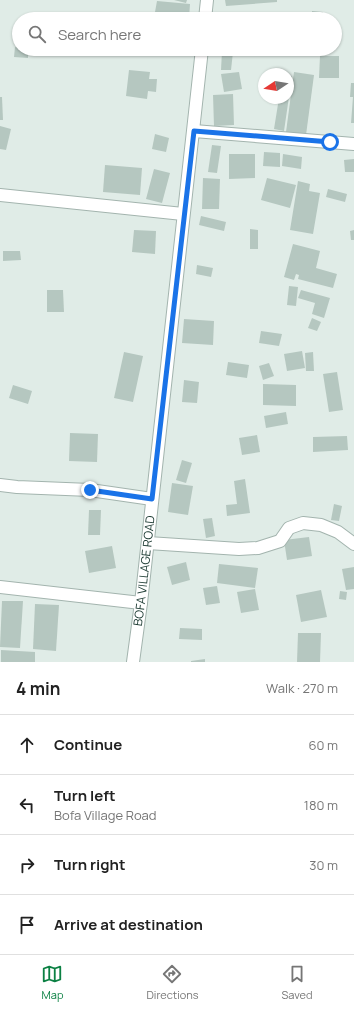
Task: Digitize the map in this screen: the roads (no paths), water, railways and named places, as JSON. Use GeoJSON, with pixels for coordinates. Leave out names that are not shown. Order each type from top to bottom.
{"type":"FeatureCollection","features":[{"type":"Feature","properties":{"kind":"street"},"geometry":{"type":"LineString","coordinates":[[206,12],[207,0]]}},
{"type":"Feature","properties":{"kind":"street","name":"BOFA VILLAGE ROAD"},"geometry":{"type":"LineString","coordinates":[[132,662],[148,543],[201,56]]}},
{"type":"Feature","properties":{"kind":"street"},"geometry":{"type":"LineString","coordinates":[[194,131],[354,144]]}},
{"type":"Feature","properties":{"kind":"street"},"geometry":{"type":"LineString","coordinates":[[0,195],[183,214]]}},
{"type":"Feature","properties":{"kind":"street"},"geometry":{"type":"LineString","coordinates":[[0,485],[90,490],[152,499]]}},
{"type":"Feature","properties":{"kind":"street"},"geometry":{"type":"LineString","coordinates":[[148,543],[239,549],[258,548],[280,541],[289,528],[303,523],[322,525],[338,532],[354,544]]}},
{"type":"Feature","properties":{"kind":"street"},"geometry":{"type":"LineString","coordinates":[[0,587],[141,603]]}}]}
